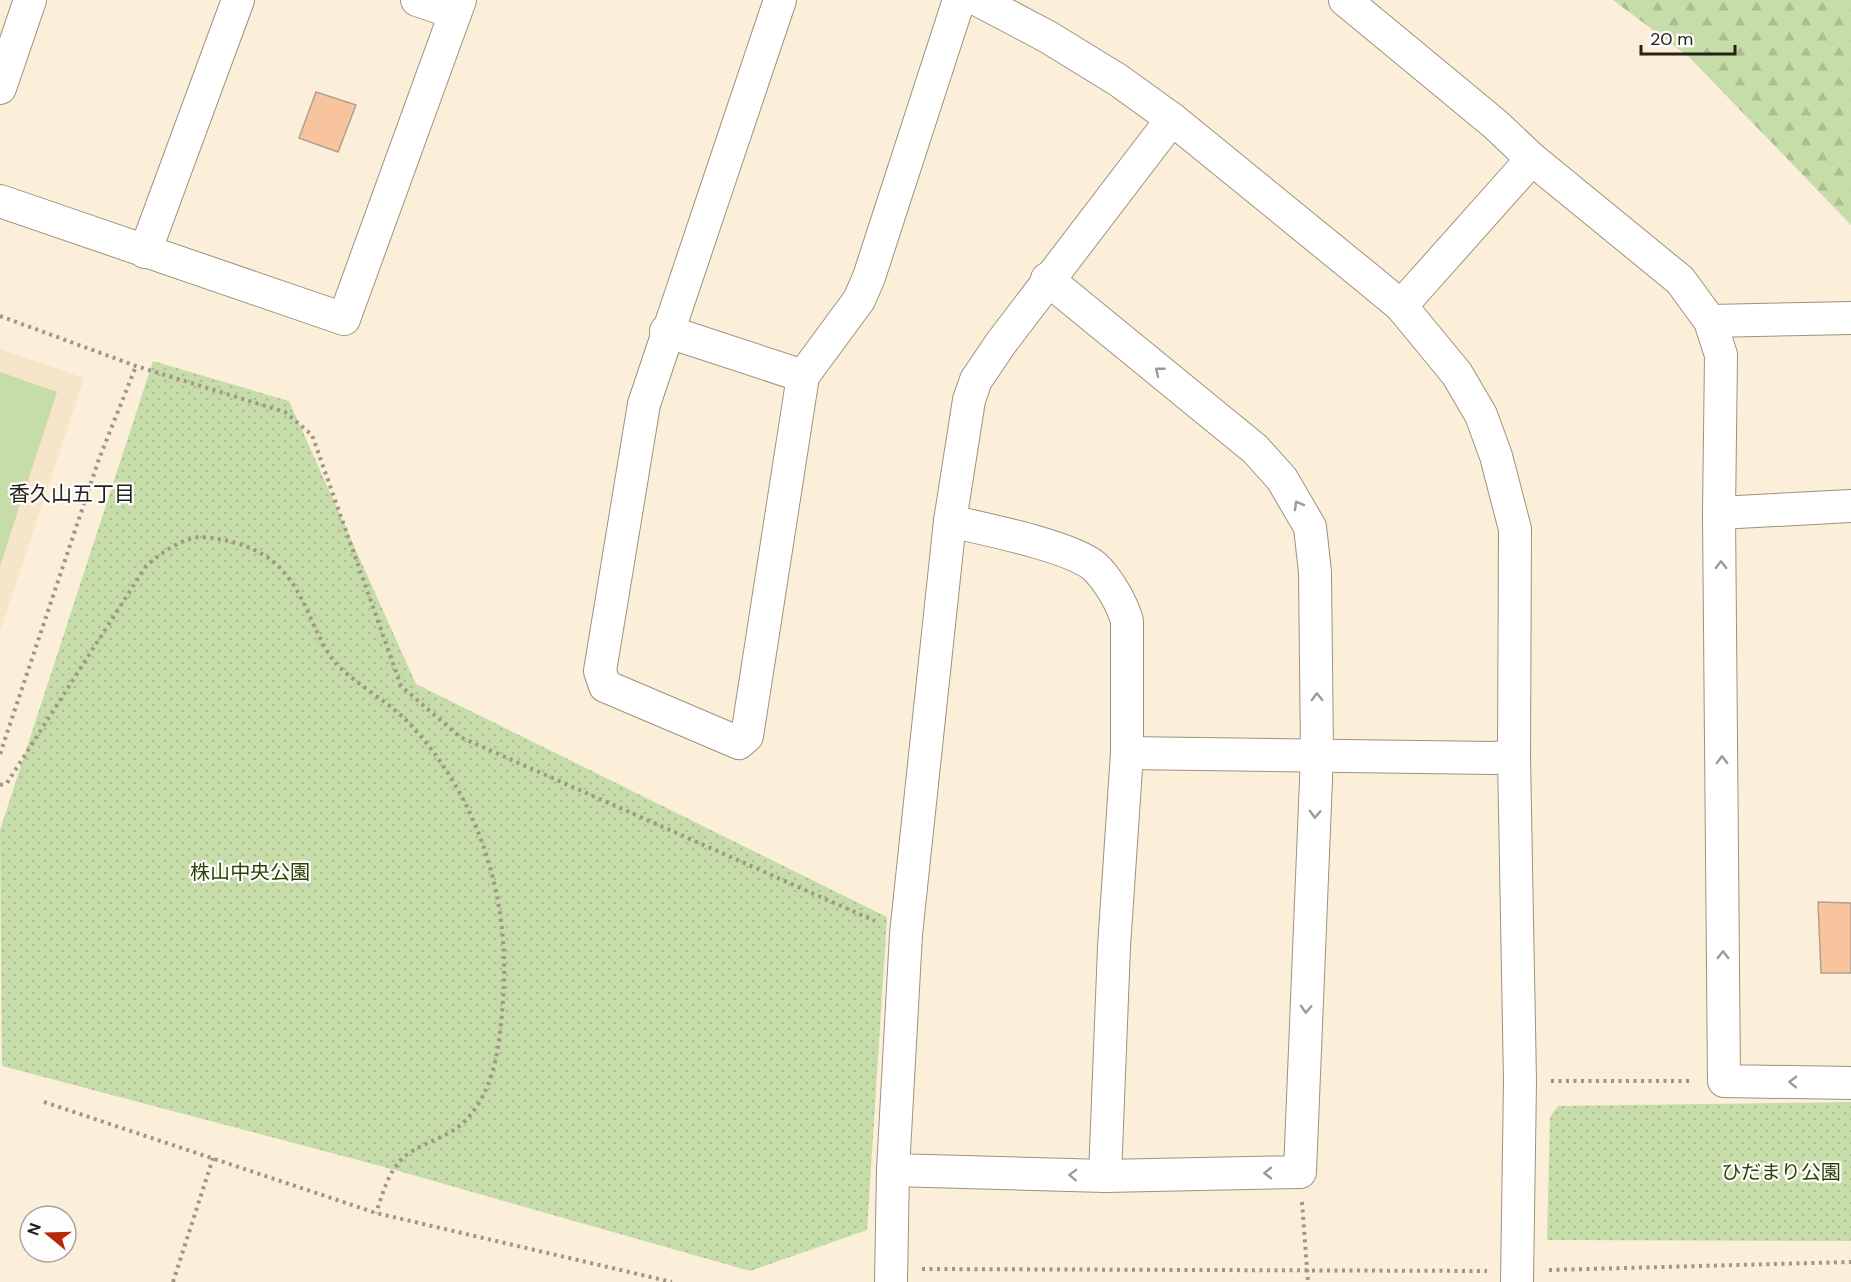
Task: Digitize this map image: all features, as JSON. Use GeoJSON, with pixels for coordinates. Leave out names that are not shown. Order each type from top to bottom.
{"type":"FeatureCollection","features":[{"type":"Feature","properties":{"kind":"street"},"geometry":{"type":"LineString","coordinates":[[0,88],[30,0]]}},
{"type":"Feature","properties":{"kind":"street"},"geometry":{"type":"LineString","coordinates":[[145,252],[238,0]]}},
{"type":"Feature","properties":{"kind":"street"},"geometry":{"type":"LineString","coordinates":[[0,201],[344,319],[458,6],[417,0]]}},
{"type":"Feature","properties":{"kind":"street"},"geometry":{"type":"LineString","coordinates":[[780,0],[666,331],[644,404],[600,671],[605,686],[739,743],[747,736],[803,376],[859,300],[869,277],[959,0]]}},
{"type":"Feature","properties":{"kind":"street"},"geometry":{"type":"LineString","coordinates":[[978,0],[1048,37],[1108,74],[1172,119],[1401,306],[1457,374],[1481,415],[1509,498],[1515,529],[1514,756],[1520,1081],[1517,1277]]}},
{"type":"Feature","properties":{"kind":"street"},"geometry":{"type":"LineString","coordinates":[[1345,0],[1496,124],[1532,159],[1680,280],[1710,321],[1721,355],[1719,513],[1724,1081],[1851,1083]]}},
{"type":"Feature","properties":{"kind":"street"},"geometry":{"type":"LineString","coordinates":[[891,1276],[893,1170],[906,934],[950,521],[969,400],[976,380],[1047,279],[1172,119]]}},
{"type":"Feature","properties":{"kind":"street"},"geometry":{"type":"LineString","coordinates":[[1401,306],[1532,159]]}},
{"type":"Feature","properties":{"kind":"street"},"geometry":{"type":"LineString","coordinates":[[893,1170],[1105,1176],[1300,1172],[1317,755],[1315,572],[1310,527],[1282,479],[1255,449],[1047,279]]}},
{"type":"Feature","properties":{"kind":"street"},"geometry":{"type":"LineString","coordinates":[[1710,321],[1851,318]]}},
{"type":"Feature","properties":{"kind":"street"},"geometry":{"type":"LineString","coordinates":[[666,331],[803,376]]}},
{"type":"Feature","properties":{"kind":"street"},"geometry":{"type":"LineString","coordinates":[[1719,513],[1851,506]]}},
{"type":"Feature","properties":{"kind":"street"},"geometry":{"type":"LineString","coordinates":[[950,521],[1046,545],[1081,558],[1095,567],[1123,607],[1127,621],[1127,753],[1114,947],[1105,1176]]}},
{"type":"Feature","properties":{"kind":"street"},"geometry":{"type":"LineString","coordinates":[[1127,753],[1493,758],[1514,756]]}},
{"type":"Feature","properties":{"kind":"path"},"geometry":{"type":"LineString","coordinates":[[0,316],[136,366],[285,412],[312,435],[401,686],[460,737],[906,934]]}},
{"type":"Feature","properties":{"kind":"path"},"geometry":{"type":"LineString","coordinates":[[0,754],[99,459],[136,366]]}},
{"type":"Feature","properties":{"kind":"path"},"geometry":{"type":"LineString","coordinates":[[0,785],[7,783],[146,566],[163,552],[195,536],[236,541],[267,556],[291,581],[320,642],[336,664],[407,721],[440,764],[469,810],[486,849],[498,896],[506,949],[498,1055],[485,1093],[465,1121],[438,1140],[406,1156],[389,1175],[376,1213]]}},
{"type":"Feature","properties":{"kind":"path"},"geometry":{"type":"LineString","coordinates":[[1520,1081],[1724,1081]]}},
{"type":"Feature","properties":{"kind":"path"},"geometry":{"type":"LineString","coordinates":[[44,1102],[376,1213],[672,1282]]}},
{"type":"Feature","properties":{"kind":"path"},"geometry":{"type":"LineString","coordinates":[[173,1282],[213,1158]]}},
{"type":"Feature","properties":{"kind":"path"},"geometry":{"type":"LineString","coordinates":[[1300,1172],[1308,1282]]}},
{"type":"Feature","properties":{"kind":"path"},"geometry":{"type":"LineString","coordinates":[[891,1276],[1308,1270],[1517,1277],[1851,1262]]}},
{"type":"Feature","properties":{"kind":"shaded area"},"geometry":{"type":"Polygon","coordinates":[[[0,349],[84,378],[0,631],[0,349]]]}},
{"type":"Feature","properties":{"kind":"green space"},"geometry":{"type":"Polygon","coordinates":[[[1613,0],[1851,0],[1851,225],[1689,57],[1613,0]]]}},
{"type":"Feature","properties":{"kind":"green space","name":"株山中央公園"},"geometry":{"type":"Polygon","coordinates":[[[153,361],[289,401],[416,684],[887,917],[867,1230],[750,1271],[388,1168],[2,1066],[0,830],[153,361]]]}},
{"type":"Feature","properties":{"kind":"green space"},"geometry":{"type":"Polygon","coordinates":[[[0,372],[57,392],[0,566],[0,372]]]}},
{"type":"Feature","properties":{"kind":"green space","name":"ひだまり公園"},"geometry":{"type":"Polygon","coordinates":[[[1851,1102],[1851,1241],[1547,1240],[1550,1117],[1558,1106],[1851,1102]]]}},
{"type":"Feature","properties":{"kind":"building"},"geometry":{"type":"Polygon","coordinates":[[[316,92],[356,105],[338,152],[299,138],[316,92]]]}},
{"type":"Feature","properties":{"kind":"building"},"geometry":{"type":"Polygon","coordinates":[[[1818,902],[1851,903],[1851,973],[1821,973],[1818,902]]]}},
{"type":"Feature","properties":{"kind":"district","name":"香久山五丁目"},"geometry":{"type":"Point","coordinates":[72,494]}}]}
